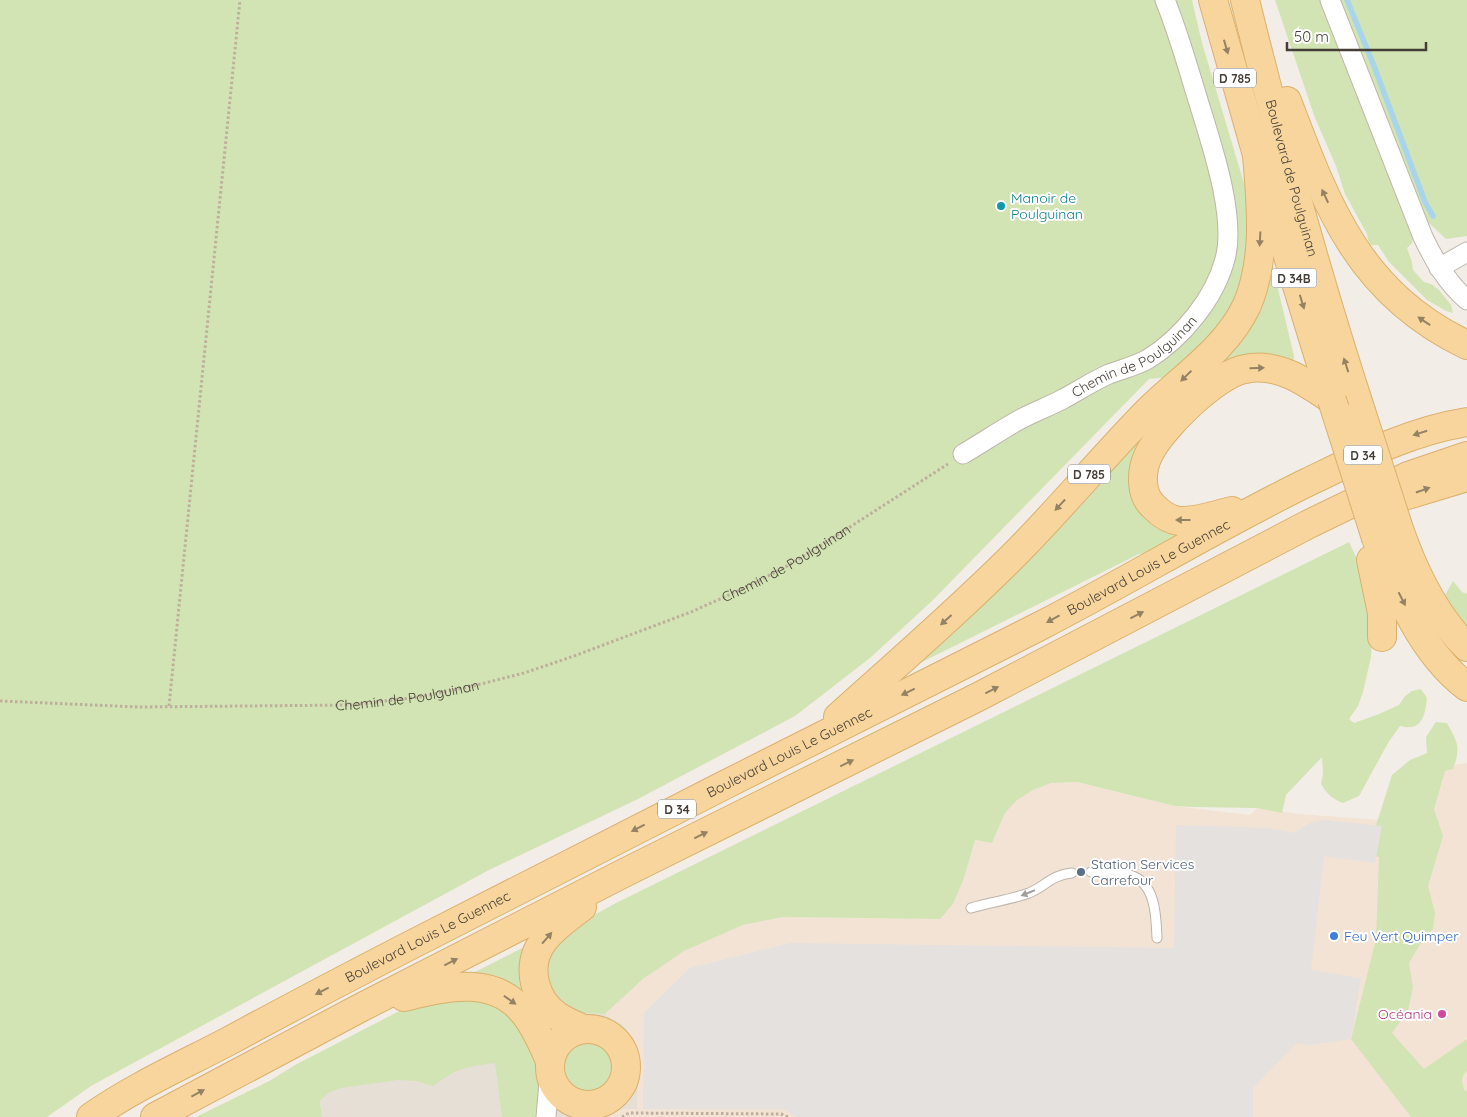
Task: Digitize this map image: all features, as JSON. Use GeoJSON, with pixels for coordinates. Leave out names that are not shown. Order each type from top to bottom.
{"type":"FeatureCollection","features":[{"type":"Feature","properties":{"kind":"main road","name":"Boulevard de Poulguinan"},"geometry":{"type":"LineString","coordinates":[[1213,0],[1257,155],[1332,400]]}},
{"type":"Feature","properties":{"kind":"main road","name":"Boulevard de Poulguinan"},"geometry":{"type":"LineString","coordinates":[[1247,0],[1266,86],[1321,281],[1361,411],[1380,535]]}},
{"type":"Feature","properties":{"kind":"main road"},"geometry":{"type":"LineString","coordinates":[[1247,0],[1316,175],[1333,212],[1351,243],[1378,279],[1407,309],[1433,328],[1467,345]]}},
{"type":"Feature","properties":{"kind":"main road","name":"D 785"},"geometry":{"type":"LineString","coordinates":[[813,740],[980,588],[1023,546],[1148,412],[1230,334],[1247,303],[1258,268],[1261,206],[1257,155]]}},
{"type":"Feature","properties":{"kind":"main road"},"geometry":{"type":"LineString","coordinates":[[1265,503],[1196,519],[1180,521],[1171,519],[1150,503],[1146,494],[1144,467],[1148,455],[1170,425],[1186,408],[1226,376],[1244,369],[1264,368],[1292,375],[1332,400]]}},
{"type":"Feature","properties":{"kind":"main road","name":"D 34B"},"geometry":{"type":"LineString","coordinates":[[1332,400],[1356,481],[1380,535]]}},
{"type":"Feature","properties":{"kind":"main road","name":"Boulevard Louis Le Guennec"},"geometry":{"type":"LineString","coordinates":[[91,1117],[137,1088],[282,1012],[1046,622],[1265,503],[1355,458],[1384,446],[1427,431],[1467,422]]}},
{"type":"Feature","properties":{"kind":"main road","name":"D 34"},"geometry":{"type":"LineString","coordinates":[[155,1117],[362,1007],[626,872],[986,693],[1309,524],[1408,476],[1467,456]]}},
{"type":"Feature","properties":{"kind":"main road"},"geometry":{"type":"LineString","coordinates":[[1309,524],[1467,477]]}},
{"type":"Feature","properties":{"kind":"main road","name":"D 785"},"geometry":{"type":"LineString","coordinates":[[1380,535],[1406,549],[1428,595],[1451,629],[1467,647]]}},
{"type":"Feature","properties":{"kind":"main road"},"geometry":{"type":"LineString","coordinates":[[1380,535],[1382,638]]}},
{"type":"Feature","properties":{"kind":"main road"},"geometry":{"type":"LineString","coordinates":[[1380,535],[1397,590],[1418,629],[1443,664],[1467,686]]}},
{"type":"Feature","properties":{"kind":"main road"},"geometry":{"type":"LineString","coordinates":[[584,1029],[559,1018],[545,1004],[538,993],[533,977],[537,953],[542,943],[558,925],[626,872]]}},
{"type":"Feature","properties":{"kind":"main road"},"geometry":{"type":"LineString","coordinates":[[362,1007],[445,987],[468,987],[489,990],[505,996],[516,1003],[526,1014],[550,1066],[552,1079],[561,1094],[587,1111],[612,1098],[619,1090],[627,1069],[626,1058],[622,1048],[614,1039],[598,1030],[584,1029],[574,1031],[558,1043],[553,1052],[550,1066]]}},
{"type":"Feature","properties":{"kind":"street","name":"Chemin de Poulguinan"},"geometry":{"type":"LineString","coordinates":[[963,454],[1013,423],[1109,374],[1147,360],[1169,344],[1184,328],[1209,296],[1219,277],[1226,259],[1228,243],[1223,195],[1204,120],[1176,28],[1165,0]]}},
{"type":"Feature","properties":{"kind":"street"},"geometry":{"type":"LineString","coordinates":[[1330,0],[1423,237],[1439,268],[1457,291],[1467,300]]}},
{"type":"Feature","properties":{"kind":"street"},"geometry":{"type":"LineString","coordinates":[[1439,268],[1467,252]]}},
{"type":"Feature","properties":{"kind":"street"},"geometry":{"type":"LineString","coordinates":[[546,1117],[550,1066]]}},
{"type":"Feature","properties":{"kind":"lane"},"geometry":{"type":"LineString","coordinates":[[1091,872],[1128,874],[1143,884],[1149,891],[1155,910],[1157,938]]}},
{"type":"Feature","properties":{"kind":"lane"},"geometry":{"type":"LineString","coordinates":[[971,908],[1022,896],[1056,876],[1072,873]]}},
{"type":"Feature","properties":{"kind":"path"},"geometry":{"type":"LineString","coordinates":[[169,706],[240,0]]}},
{"type":"Feature","properties":{"kind":"path","name":"Chemin de Poulguinan"},"geometry":{"type":"LineString","coordinates":[[0,701],[138,707],[351,705],[419,697],[524,673],[682,615],[749,586],[826,543],[963,454]]}},
{"type":"Feature","properties":{"kind":"path"},"geometry":{"type":"LineString","coordinates":[[622,1117],[628,1113],[782,1114],[788,1117]]}},
{"type":"Feature","properties":{"kind":"shaded area"},"geometry":{"type":"Polygon","coordinates":[[[1467,763],[1467,1117],[607,1117],[615,1110],[637,1109],[640,1056],[626,1027],[605,1014],[643,979],[684,951],[743,925],[783,917],[940,919],[964,878],[975,840],[992,843],[1005,813],[1016,801],[1033,790],[1051,783],[1077,782],[1175,806],[1250,815],[1257,808],[1299,814],[1395,821],[1413,771],[1467,763]]]}},
{"type":"Feature","properties":{"kind":"shaded area"},"geometry":{"type":"Polygon","coordinates":[[[1323,820],[1382,826],[1375,863],[1324,856],[1311,970],[1361,978],[1351,1039],[1311,1045],[1297,1043],[1253,1088],[1253,1117],[797,1117],[784,1109],[643,1109],[644,1013],[690,968],[790,943],[1174,948],[1176,825],[1267,828],[1294,833],[1310,823],[1323,820]]]}},
{"type":"Feature","properties":{"kind":"shaded area"},"geometry":{"type":"Polygon","coordinates":[[[577,1013],[605,1014],[626,1027],[640,1056],[637,1109],[615,1110],[607,1117],[322,1117],[319,1091],[549,1026],[577,1013]]]}},
{"type":"Feature","properties":{"kind":"green space"},"geometry":{"type":"Polygon","coordinates":[[[0,0],[1192,0],[1202,43],[1246,190],[1251,254],[1243,289],[1226,320],[1169,377],[1149,379],[932,601],[870,658],[795,716],[636,800],[489,870],[91,1086],[47,1117],[0,1117],[0,0]]]}},
{"type":"Feature","properties":{"kind":"green space"},"geometry":{"type":"Polygon","coordinates":[[[1275,0],[1467,0],[1467,236],[1446,239],[1429,223],[1413,238],[1412,243],[1407,248],[1413,270],[1424,282],[1431,284],[1439,290],[1451,305],[1453,313],[1427,300],[1389,262],[1378,245],[1371,245],[1368,240],[1367,234],[1345,194],[1336,166],[1315,118],[1275,0]]]}},
{"type":"Feature","properties":{"kind":"green space"},"geometry":{"type":"Polygon","coordinates":[[[1272,264],[1294,356],[1293,366],[1267,360],[1135,464],[1184,536],[1154,553],[1139,554],[892,677],[1026,550],[1272,264]]]}},
{"type":"Feature","properties":{"kind":"green space"},"geometry":{"type":"Polygon","coordinates":[[[1349,542],[1366,578],[1372,640],[1371,657],[1363,692],[1358,706],[1349,719],[1354,723],[1379,714],[1399,705],[1405,696],[1412,691],[1421,689],[1427,698],[1421,721],[1413,727],[1400,726],[1388,743],[1359,796],[1343,803],[1328,793],[1321,784],[1323,774],[1322,757],[1286,795],[1282,813],[1257,808],[1175,806],[1077,782],[1051,783],[1033,790],[1016,801],[1005,813],[992,843],[975,840],[964,878],[953,904],[940,919],[783,917],[743,925],[684,951],[643,979],[605,1014],[577,1013],[560,1007],[543,985],[547,951],[576,925],[616,903],[1349,542]]]}},
{"type":"Feature","properties":{"kind":"green space"},"geometry":{"type":"Polygon","coordinates":[[[1453,581],[1462,592],[1467,594],[1467,626],[1445,595],[1453,581]]]}},
{"type":"Feature","properties":{"kind":"green space"},"geometry":{"type":"Polygon","coordinates":[[[1436,722],[1447,723],[1456,741],[1458,750],[1453,769],[1445,771],[1434,809],[1443,836],[1428,886],[1435,913],[1433,929],[1423,939],[1409,963],[1413,987],[1408,1011],[1392,1033],[1424,1069],[1467,1039],[1467,1071],[1463,1075],[1462,1080],[1464,1090],[1467,1092],[1467,1117],[1411,1117],[1351,1039],[1376,939],[1379,857],[1369,855],[1370,844],[1392,775],[1410,760],[1427,753],[1426,737],[1436,722]]]}},
{"type":"Feature","properties":{"kind":"green space"},"geometry":{"type":"Polygon","coordinates":[[[526,946],[530,1007],[465,977],[526,946]]]}},
{"type":"Feature","properties":{"kind":"green space"},"geometry":{"type":"Polygon","coordinates":[[[460,996],[510,1008],[540,1052],[542,1082],[539,1117],[502,1117],[495,1063],[462,1069],[433,1086],[416,1081],[397,1080],[341,1088],[328,1093],[320,1101],[322,1117],[196,1117],[271,1080],[295,1065],[407,1007],[460,996]]]}},
{"type":"Feature","properties":{"kind":"green space"},"geometry":{"type":"Polygon","coordinates":[[[588,1040],[598,1042],[606,1048],[612,1056],[614,1066],[612,1076],[606,1084],[598,1090],[588,1092],[578,1090],[570,1084],[564,1076],[562,1066],[564,1056],[570,1048],[578,1042],[588,1040]]]}},
{"type":"Feature","properties":{"kind":"waterway"},"geometry":{"type":"LineString","coordinates":[[1347,0],[1425,202],[1433,216]]}},
{"type":"Feature","properties":{"kind":"place","name":"Manoir de Poulguinan"},"geometry":{"type":"Point","coordinates":[1001,206]}},
{"type":"Feature","properties":{"kind":"place","name":"Station Services Carrefour"},"geometry":{"type":"Point","coordinates":[1081,872]}},
{"type":"Feature","properties":{"kind":"place","name":"Feu Vert Quimper"},"geometry":{"type":"Point","coordinates":[1334,936]}},
{"type":"Feature","properties":{"kind":"place","name":"Océania"},"geometry":{"type":"Point","coordinates":[1442,1014]}}]}
